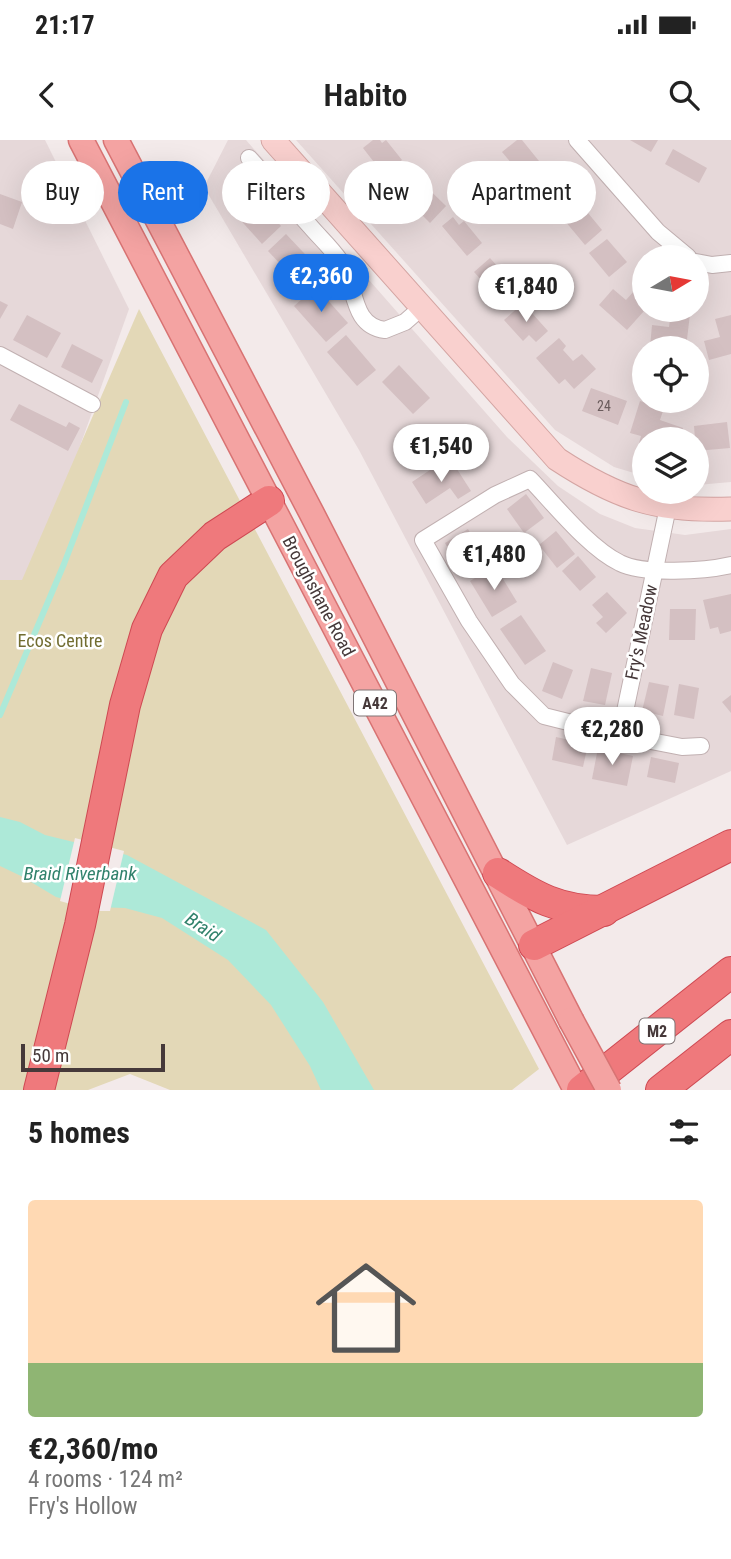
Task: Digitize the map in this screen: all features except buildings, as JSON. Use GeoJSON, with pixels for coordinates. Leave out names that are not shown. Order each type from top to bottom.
{"type":"FeatureCollection","features":[{"type":"Feature","properties":{"kind":"highway"},"geometry":{"type":"LineString","coordinates":[[39,1090],[80,925],[125,705],[147,629],[173,576],[215,536],[270,500]]}},
{"type":"Feature","properties":{"kind":"highway"},"geometry":{"type":"LineString","coordinates":[[522,952],[731,845]]}},
{"type":"Feature","properties":{"kind":"highway"},"geometry":{"type":"LineString","coordinates":[[498,873],[524,890],[564,908],[605,911]]}},
{"type":"Feature","properties":{"kind":"highway","name":"M2"},"geometry":{"type":"LineString","coordinates":[[582,1090],[731,972]]}},
{"type":"Feature","properties":{"kind":"highway"},"geometry":{"type":"LineString","coordinates":[[661,1090],[731,1035]]}},
{"type":"Feature","properties":{"kind":"main road","name":"Broughshane Road"},"geometry":{"type":"LineString","coordinates":[[81,140],[270,500],[522,952],[571,1020],[609,1090]]}},
{"type":"Feature","properties":{"kind":"main road","name":"Broughshane Road"},"geometry":{"type":"LineString","coordinates":[[116,140],[498,873],[550,1040],[576,1090]]}},
{"type":"Feature","properties":{"kind":"main road"},"geometry":{"type":"LineString","coordinates":[[270,500],[294,501],[312,512]]}},
{"type":"Feature","properties":{"kind":"street"},"geometry":{"type":"LineString","coordinates":[[273,140],[557,459],[589,480],[621,495],[668,507],[692,510],[731,509]]}},
{"type":"Feature","properties":{"kind":"street"},"geometry":{"type":"LineString","coordinates":[[577,140],[658,232],[674,245]]}},
{"type":"Feature","properties":{"kind":"street"},"geometry":{"type":"LineString","coordinates":[[249,158],[336,255],[347,274],[354,301],[367,322],[385,330],[405,322],[421,307]]}},
{"type":"Feature","properties":{"kind":"street"},"geometry":{"type":"LineString","coordinates":[[709,264],[731,263]]}},
{"type":"Feature","properties":{"kind":"street"},"geometry":{"type":"LineString","coordinates":[[0,355],[92,404]]}},
{"type":"Feature","properties":{"kind":"street","name":"Fry's Meadow"},"geometry":{"type":"LineString","coordinates":[[701,746],[682,747],[544,716],[512,684],[469,621],[423,540],[495,495],[530,479],[601,552],[621,565],[654,571],[731,565]]}},
{"type":"Feature","properties":{"kind":"street","name":"Fry's Meadow"},"geometry":{"type":"LineString","coordinates":[[620,735],[668,507]]}},
{"type":"Feature","properties":{"kind":"shaded area"},"geometry":{"type":"Polygon","coordinates":[[[0,140],[45,140],[55,161],[21,161],[21,224],[87,224],[129,309],[32,580],[0,580],[0,140]]]}},
{"type":"Feature","properties":{"kind":"shaded area"},"geometry":{"type":"Polygon","coordinates":[[[228,140],[246,140],[264,161],[222,161],[222,218],[208,194],[208,179],[228,140]]]}},
{"type":"Feature","properties":{"kind":"shaded area"},"geometry":{"type":"Polygon","coordinates":[[[296,140],[731,140],[731,482],[709,484],[709,427],[632,427],[632,472],[614,467],[555,430],[371,224],[433,224],[433,161],[344,161],[344,194],[330,178],[330,161],[315,161],[296,140]]]}},
{"type":"Feature","properties":{"kind":"shaded area"},"geometry":{"type":"Polygon","coordinates":[[[226,224],[320,224],[507,437],[558,486],[600,514],[635,528],[685,535],[731,529],[731,771],[567,845],[359,450],[226,224]]]}},
{"type":"Feature","properties":{"kind":"green space","name":"Ecos Centre"},"geometry":{"type":"Polygon","coordinates":[[[139,309],[539,1069],[512,1090],[170,1090],[130,1074],[88,1090],[0,1090],[0,580],[22,580],[139,309]]]}},
{"type":"Feature","properties":{"kind":"water","name":"Braid Riverbank"},"geometry":{"type":"Polygon","coordinates":[[[0,817],[20,822],[45,835],[127,855],[266,930],[323,1002],[374,1090],[321,1090],[310,1066],[271,1005],[228,960],[162,918],[125,908],[95,907],[56,897],[0,866],[0,817]]]}},
{"type":"Feature","properties":{"kind":"pier"},"geometry":{"type":"Polygon","coordinates":[[[75,838],[124,851],[110,911],[95,911],[60,901],[75,838]]]}},
{"type":"Feature","properties":{"kind":"waterway"},"geometry":{"type":"LineString","coordinates":[[0,715],[64,564],[126,402]]}},
{"type":"Feature","properties":{"kind":"water label","name":"Braid"},"geometry":{"type":"Point","coordinates":[203,927]}}]}
